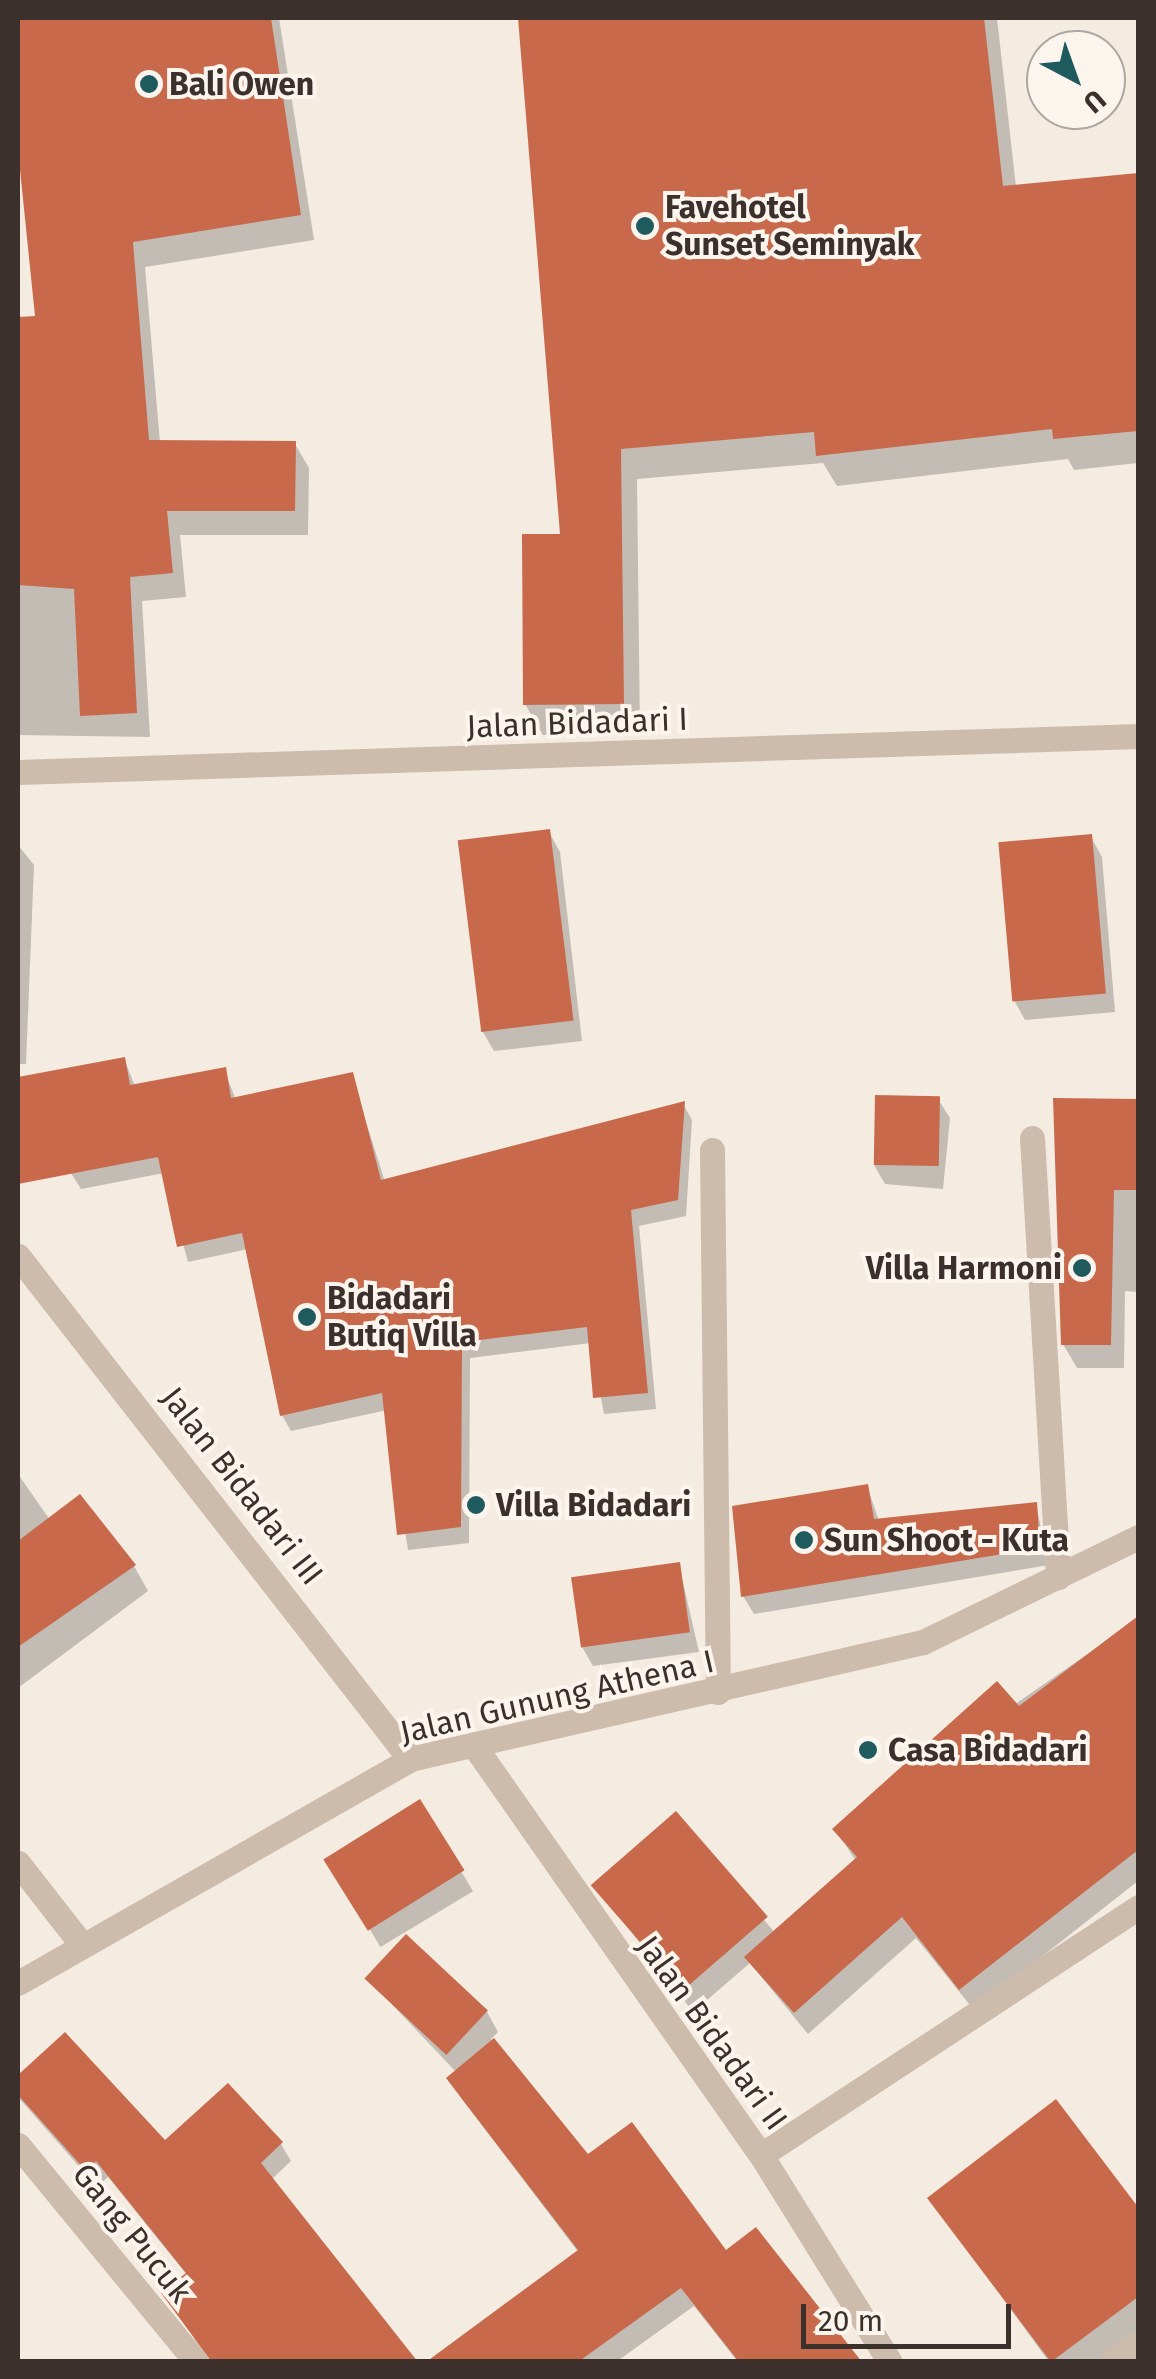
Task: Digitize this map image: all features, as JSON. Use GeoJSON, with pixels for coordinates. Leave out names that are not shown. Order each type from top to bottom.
{"type":"FeatureCollection","features":[{"type":"Feature","properties":{"kind":"street","name":"Jalan Bidadari I"},"geometry":{"type":"LineString","coordinates":[[18,772],[1138,736]]}},
{"type":"Feature","properties":{"kind":"street"},"geometry":{"type":"LineString","coordinates":[[1032,1138],[1058,1577]]}},
{"type":"Feature","properties":{"kind":"street"},"geometry":{"type":"LineString","coordinates":[[712,1150],[718,1692]]}},
{"type":"Feature","properties":{"kind":"street","name":"Jalan Bidadari III"},"geometry":{"type":"LineString","coordinates":[[18,1256],[410,1759]]}},
{"type":"Feature","properties":{"kind":"street","name":"Jalan Gunung Athena I"},"geometry":{"type":"LineString","coordinates":[[18,1983],[410,1759],[718,1692],[923,1642],[1138,1537]]}},
{"type":"Feature","properties":{"kind":"street","name":"Jalan Bidadari II"},"geometry":{"type":"LineString","coordinates":[[475,1747],[761,2155],[890,2362]]}},
{"type":"Feature","properties":{"kind":"street"},"geometry":{"type":"LineString","coordinates":[[18,1863],[82,1945]]}},
{"type":"Feature","properties":{"kind":"street"},"geometry":{"type":"LineString","coordinates":[[761,2155],[1138,1906]]}},
{"type":"Feature","properties":{"kind":"street","name":"Gang Pucuk"},"geometry":{"type":"LineString","coordinates":[[18,2145],[196,2362]]}},
{"type":"Feature","properties":{"kind":"street"},"geometry":{"type":"LineString","coordinates":[[1111,2362],[1138,2343]]}},
{"type":"Feature","properties":{"kind":"building"},"geometry":{"type":"Polygon","coordinates":[[[18,18],[271,18],[301,215],[133,242],[149,440],[296,441],[295,511],[167,511],[173,573],[130,577],[137,713],[80,716],[74,589],[18,585],[18,317],[35,316],[18,150],[18,18]]]}},
{"type":"Feature","properties":{"kind":"building"},"geometry":{"type":"Polygon","coordinates":[[[518,18],[984,18],[1003,186],[1138,173],[1138,431],[1053,439],[1052,429],[816,456],[814,432],[621,449],[624,704],[523,705],[522,534],[560,534],[518,18]]]}},
{"type":"Feature","properties":{"kind":"building"},"geometry":{"type":"Polygon","coordinates":[[[550,829],[574,1021],[481,1032],[458,840],[550,829]]]}},
{"type":"Feature","properties":{"kind":"building"},"geometry":{"type":"Polygon","coordinates":[[[1092,834],[1106,993],[1012,1002],[998,842],[1092,834]]]}},
{"type":"Feature","properties":{"kind":"building"},"geometry":{"type":"Polygon","coordinates":[[[125,1057],[130,1085],[226,1067],[231,1098],[353,1072],[381,1180],[685,1101],[678,1200],[631,1210],[648,1393],[593,1398],[587,1327],[462,1342],[461,1527],[397,1535],[382,1393],[280,1416],[242,1233],[177,1247],[158,1157],[18,1184],[18,1077],[125,1057]]]}},
{"type":"Feature","properties":{"kind":"building"},"geometry":{"type":"Polygon","coordinates":[[[875,1095],[940,1096],[939,1166],[874,1165],[875,1095]]]}},
{"type":"Feature","properties":{"kind":"building","name":"Villa Harmoni"},"geometry":{"type":"Polygon","coordinates":[[[1053,1098],[1138,1099],[1138,1190],[1114,1190],[1111,1345],[1061,1345],[1053,1098]]]}},
{"type":"Feature","properties":{"kind":"building","name":"Sun Shoot - Kuta"},"geometry":{"type":"Polygon","coordinates":[[[868,1484],[874,1519],[1037,1502],[1040,1548],[741,1597],[732,1506],[868,1484]]]}},
{"type":"Feature","properties":{"kind":"building"},"geometry":{"type":"Polygon","coordinates":[[[80,1494],[136,1565],[18,1647],[18,1541],[80,1494]]]}},
{"type":"Feature","properties":{"kind":"building"},"geometry":{"type":"Polygon","coordinates":[[[680,1562],[690,1632],[581,1648],[571,1577],[680,1562]]]}},
{"type":"Feature","properties":{"kind":"building"},"geometry":{"type":"Polygon","coordinates":[[[1138,1616],[1138,1850],[959,1990],[902,1917],[794,2013],[744,1957],[857,1857],[832,1829],[997,1681],[1019,1706],[1138,1616]]]}},
{"type":"Feature","properties":{"kind":"building"},"geometry":{"type":"Polygon","coordinates":[[[420,1799],[465,1870],[368,1931],[323,1859],[420,1799]]]}},
{"type":"Feature","properties":{"kind":"building"},"geometry":{"type":"Polygon","coordinates":[[[676,1811],[768,1917],[683,1991],[591,1885],[676,1811]]]}},
{"type":"Feature","properties":{"kind":"building"},"geometry":{"type":"Polygon","coordinates":[[[406,1934],[488,2010],[446,2055],[364,1979],[406,1934]]]}},
{"type":"Feature","properties":{"kind":"building"},"geometry":{"type":"Polygon","coordinates":[[[65,2032],[165,2140],[228,2083],[283,2142],[261,2163],[418,2362],[212,2362],[161,2293],[186,2273],[96,2161],[86,2171],[18,2095],[18,2075],[65,2032]]]}},
{"type":"Feature","properties":{"kind":"building"},"geometry":{"type":"Polygon","coordinates":[[[494,2038],[588,2154],[632,2122],[726,2250],[756,2227],[862,2362],[739,2362],[681,2288],[578,2362],[426,2362],[578,2250],[446,2078],[494,2038]]]}},
{"type":"Feature","properties":{"kind":"building"},"geometry":{"type":"Polygon","coordinates":[[[1056,2099],[1138,2207],[1138,2297],[1051,2362],[927,2198],[1056,2099]]]}},
{"type":"Feature","properties":{"kind":"place","name":"Bali Owen"},"geometry":{"type":"Point","coordinates":[149,84]}},
{"type":"Feature","properties":{"kind":"place","name":"Favehotel Sunset Seminyak"},"geometry":{"type":"Point","coordinates":[645,226]}},
{"type":"Feature","properties":{"kind":"place","name":"Villa Harmoni"},"geometry":{"type":"Point","coordinates":[1082,1268]}},
{"type":"Feature","properties":{"kind":"place","name":"Bidadari Butiq Villa"},"geometry":{"type":"Point","coordinates":[307,1317]}},
{"type":"Feature","properties":{"kind":"place","name":"Villa Bidadari"},"geometry":{"type":"Point","coordinates":[476,1505]}},
{"type":"Feature","properties":{"kind":"place","name":"Sun Shoot - Kuta"},"geometry":{"type":"Point","coordinates":[804,1540]}},
{"type":"Feature","properties":{"kind":"place","name":"Casa Bidadari"},"geometry":{"type":"Point","coordinates":[868,1750]}}]}
